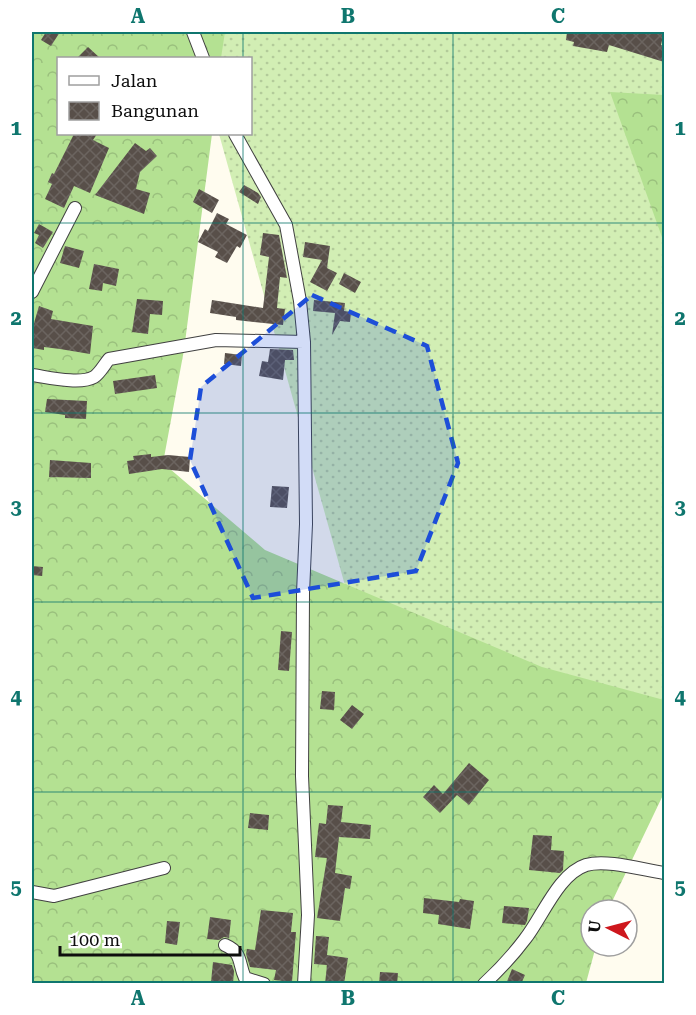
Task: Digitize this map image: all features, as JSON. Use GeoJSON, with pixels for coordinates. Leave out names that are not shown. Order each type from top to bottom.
{"type":"FeatureCollection","features":[{"type":"Feature","properties":{"kind":"street"},"geometry":{"type":"LineString","coordinates":[[193,32],[203,57]]}},
{"type":"Feature","properties":{"kind":"street"},"geometry":{"type":"LineString","coordinates":[[236,135],[285,225],[300,301],[304,342],[306,525],[303,593],[302,776],[308,915],[304,984]]}},
{"type":"Feature","properties":{"kind":"street"},"geometry":{"type":"LineString","coordinates":[[32,292],[75,208]]}},
{"type":"Feature","properties":{"kind":"street"},"geometry":{"type":"LineString","coordinates":[[32,375],[72,380],[87,379],[99,372],[110,359],[216,340],[304,342]]}},
{"type":"Feature","properties":{"kind":"street"},"geometry":{"type":"LineString","coordinates":[[484,984],[525,940],[560,886],[580,868],[592,864],[606,864],[664,873]]}},
{"type":"Feature","properties":{"kind":"street"},"geometry":{"type":"LineString","coordinates":[[32,892],[54,896],[164,868]]}},
{"type":"Feature","properties":{"kind":"street"},"geometry":{"type":"LineString","coordinates":[[225,945],[234,949],[238,955],[245,978],[264,984]]}},
{"type":"Feature","properties":{"kind":"highlighted area"},"geometry":{"type":"Polygon","coordinates":[[[312,295],[427,346],[458,463],[416,571],[253,598],[190,460],[201,387],[312,295]]]}},
{"type":"Feature","properties":{"kind":"green space"},"geometry":{"type":"Polygon","coordinates":[[[32,32],[225,32],[221,57],[57,57],[57,135],[212,135],[184,350],[163,463],[265,550],[542,667],[664,700],[664,793],[614,898],[579,898],[579,958],[593,958],[586,983],[32,983],[32,32]]]}},
{"type":"Feature","properties":{"kind":"green space"},"geometry":{"type":"Polygon","coordinates":[[[190,32],[664,32],[664,741],[363,650],[219,135],[252,135],[252,57],[198,57],[190,32]]]}},
{"type":"Feature","properties":{"kind":"green space"},"geometry":{"type":"Polygon","coordinates":[[[610,92],[664,95],[664,241],[663,240],[610,92]]]}},
{"type":"Feature","properties":{"kind":"building"},"geometry":{"type":"Polygon","coordinates":[[[46,32],[60,32],[51,46],[41,40],[46,32]]]}},
{"type":"Feature","properties":{"kind":"building"},"geometry":{"type":"Polygon","coordinates":[[[567,32],[664,32],[661,45],[664,46],[664,62],[609,45],[607,52],[573,46],[574,42],[566,40],[567,32]]]}},
{"type":"Feature","properties":{"kind":"building"},"geometry":{"type":"Polygon","coordinates":[[[88,47],[99,57],[78,57],[88,47]]]}},
{"type":"Feature","properties":{"kind":"building"},"geometry":{"type":"Polygon","coordinates":[[[74,135],[96,135],[93,140],[109,148],[90,193],[74,186],[64,208],[45,199],[52,184],[48,182],[52,173],[54,174],[74,135]]]}},
{"type":"Feature","properties":{"kind":"building"},"geometry":{"type":"Polygon","coordinates":[[[135,143],[146,151],[150,148],[157,156],[140,172],[136,189],[150,193],[144,214],[95,195],[135,143]]]}},
{"type":"Feature","properties":{"kind":"building"},"geometry":{"type":"Polygon","coordinates":[[[244,185],[261,197],[258,204],[239,192],[244,185]]]}},
{"type":"Feature","properties":{"kind":"building"},"geometry":{"type":"Polygon","coordinates":[[[199,189],[219,200],[212,213],[193,202],[199,189]]]}},
{"type":"Feature","properties":{"kind":"building"},"geometry":{"type":"Polygon","coordinates":[[[217,213],[229,219],[226,224],[247,235],[240,248],[237,246],[227,263],[215,257],[218,252],[198,242],[205,229],[208,231],[217,213]]]}},
{"type":"Feature","properties":{"kind":"building"},"geometry":{"type":"Polygon","coordinates":[[[39,224],[53,232],[43,248],[35,243],[39,235],[34,233],[39,224]]]}},
{"type":"Feature","properties":{"kind":"building"},"geometry":{"type":"Polygon","coordinates":[[[263,233],[279,235],[287,278],[280,277],[277,308],[285,309],[283,325],[236,320],[236,317],[210,313],[212,300],[263,308],[269,257],[260,255],[263,233]]]}},
{"type":"Feature","properties":{"kind":"building"},"geometry":{"type":"Polygon","coordinates":[[[305,242],[330,246],[327,268],[337,273],[327,291],[310,282],[322,260],[303,257],[305,242]]]}},
{"type":"Feature","properties":{"kind":"building"},"geometry":{"type":"Polygon","coordinates":[[[65,246],[84,251],[79,268],[60,263],[65,246]]]}},
{"type":"Feature","properties":{"kind":"building"},"geometry":{"type":"Polygon","coordinates":[[[94,264],[119,269],[116,286],[103,283],[102,291],[89,289],[94,264]]]}},
{"type":"Feature","properties":{"kind":"building"},"geometry":{"type":"Polygon","coordinates":[[[344,273],[361,282],[355,293],[339,284],[344,273]]]}},
{"type":"Feature","properties":{"kind":"building"},"geometry":{"type":"Polygon","coordinates":[[[137,299],[163,301],[162,315],[150,314],[148,334],[132,332],[137,299]]]}},
{"type":"Feature","properties":{"kind":"building"},"geometry":{"type":"Polygon","coordinates":[[[314,300],[345,303],[344,311],[351,312],[350,322],[340,321],[332,335],[335,313],[313,311],[314,300]]]}},
{"type":"Feature","properties":{"kind":"building"},"geometry":{"type":"Polygon","coordinates":[[[39,306],[53,311],[51,319],[93,326],[90,354],[44,347],[44,350],[32,348],[32,330],[39,306]]]}},
{"type":"Feature","properties":{"kind":"building"},"geometry":{"type":"Polygon","coordinates":[[[270,349],[293,350],[294,360],[285,360],[283,380],[259,376],[262,361],[268,362],[270,349]]]}},
{"type":"Feature","properties":{"kind":"building"},"geometry":{"type":"Polygon","coordinates":[[[225,353],[242,355],[241,366],[224,364],[225,353]]]}},
{"type":"Feature","properties":{"kind":"building"},"geometry":{"type":"Polygon","coordinates":[[[155,375],[157,388],[115,394],[113,381],[155,375]]]}},
{"type":"Feature","properties":{"kind":"building"},"geometry":{"type":"Polygon","coordinates":[[[47,399],[87,401],[86,419],[65,418],[65,415],[45,412],[47,399]]]}},
{"type":"Feature","properties":{"kind":"building"},"geometry":{"type":"Polygon","coordinates":[[[151,454],[151,457],[168,455],[190,457],[189,472],[162,469],[129,474],[127,461],[134,460],[133,456],[151,454]]]}},
{"type":"Feature","properties":{"kind":"building"},"geometry":{"type":"Polygon","coordinates":[[[50,460],[91,463],[91,478],[49,477],[50,460]]]}},
{"type":"Feature","properties":{"kind":"building"},"geometry":{"type":"Polygon","coordinates":[[[272,486],[289,487],[287,508],[270,507],[272,486]]]}},
{"type":"Feature","properties":{"kind":"building"},"geometry":{"type":"Polygon","coordinates":[[[32,566],[43,567],[42,576],[32,575],[32,566]]]}},
{"type":"Feature","properties":{"kind":"building"},"geometry":{"type":"Polygon","coordinates":[[[281,631],[292,632],[289,671],[278,670],[281,631]]]}},
{"type":"Feature","properties":{"kind":"building"},"geometry":{"type":"Polygon","coordinates":[[[322,691],[335,692],[334,710],[320,709],[322,691]]]}},
{"type":"Feature","properties":{"kind":"building"},"geometry":{"type":"Polygon","coordinates":[[[352,705],[364,714],[352,729],[340,720],[352,705]]]}},
{"type":"Feature","properties":{"kind":"building"},"geometry":{"type":"Polygon","coordinates":[[[469,763],[489,780],[469,805],[457,795],[440,813],[423,797],[434,785],[443,794],[469,763]]]}},
{"type":"Feature","properties":{"kind":"building"},"geometry":{"type":"Polygon","coordinates":[[[328,805],[343,806],[341,822],[371,825],[370,839],[339,837],[335,873],[352,876],[350,889],[345,888],[340,921],[317,918],[327,858],[315,857],[319,823],[326,824],[328,805]]]}},
{"type":"Feature","properties":{"kind":"building"},"geometry":{"type":"Polygon","coordinates":[[[250,813],[269,815],[268,830],[248,828],[250,813]]]}},
{"type":"Feature","properties":{"kind":"building"},"geometry":{"type":"Polygon","coordinates":[[[533,835],[552,836],[551,850],[564,851],[563,870],[560,873],[529,870],[533,835]]]}},
{"type":"Feature","properties":{"kind":"building"},"geometry":{"type":"Polygon","coordinates":[[[424,898],[459,902],[460,899],[474,901],[470,929],[438,924],[439,915],[423,913],[424,898]]]}},
{"type":"Feature","properties":{"kind":"building"},"geometry":{"type":"Polygon","coordinates":[[[504,906],[529,908],[525,925],[502,923],[504,906]]]}},
{"type":"Feature","properties":{"kind":"building"},"geometry":{"type":"Polygon","coordinates":[[[261,910],[293,913],[291,932],[296,932],[292,982],[274,980],[276,970],[250,967],[246,954],[247,949],[255,950],[261,910]]]}},
{"type":"Feature","properties":{"kind":"building"},"geometry":{"type":"Polygon","coordinates":[[[210,917],[231,920],[229,938],[207,939],[210,917]]]}},
{"type":"Feature","properties":{"kind":"building"},"geometry":{"type":"Polygon","coordinates":[[[167,921],[180,922],[177,945],[165,943],[167,921]]]}},
{"type":"Feature","properties":{"kind":"building"},"geometry":{"type":"Polygon","coordinates":[[[316,936],[329,937],[327,955],[348,958],[344,984],[325,984],[327,965],[314,964],[316,936]]]}},
{"type":"Feature","properties":{"kind":"building"},"geometry":{"type":"Polygon","coordinates":[[[213,962],[232,965],[233,984],[211,982],[213,962]]]}},
{"type":"Feature","properties":{"kind":"building"},"geometry":{"type":"Polygon","coordinates":[[[512,969],[525,975],[521,984],[506,984],[512,969]]]}},
{"type":"Feature","properties":{"kind":"building"},"geometry":{"type":"Polygon","coordinates":[[[380,972],[398,973],[397,984],[379,984],[380,972]]]}}]}
